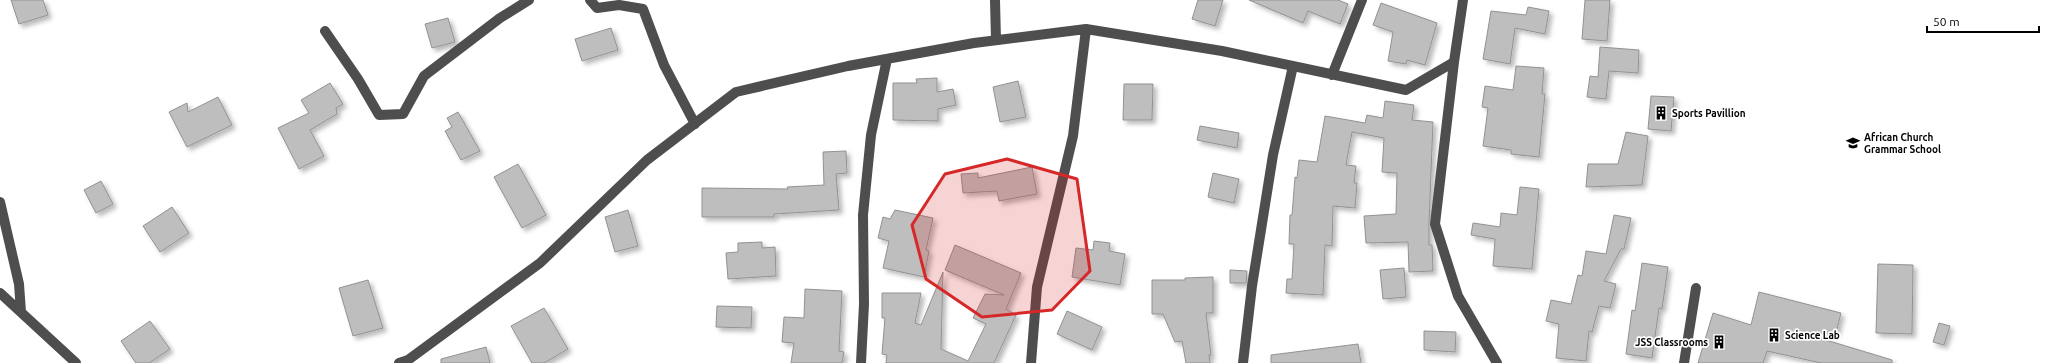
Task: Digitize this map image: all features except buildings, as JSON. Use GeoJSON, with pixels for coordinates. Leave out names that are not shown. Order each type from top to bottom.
{"type":"FeatureCollection","features":[{"type":"Feature","properties":{"kind":"street"},"geometry":{"type":"LineString","coordinates":[[325,31],[358,79],[379,115],[403,114],[424,76],[500,18],[529,0]]}},
{"type":"Feature","properties":{"kind":"street"},"geometry":{"type":"LineString","coordinates":[[590,0],[597,8],[619,5],[644,9],[664,65],[695,124]]}},
{"type":"Feature","properties":{"kind":"street"},"geometry":{"type":"LineString","coordinates":[[995,0],[996,40]]}},
{"type":"Feature","properties":{"kind":"street"},"geometry":{"type":"LineString","coordinates":[[1332,75],[1362,0]]}},
{"type":"Feature","properties":{"kind":"street"},"geometry":{"type":"LineString","coordinates":[[1463,0],[1454,62],[1435,224],[1458,296],[1497,363]]}},
{"type":"Feature","properties":{"kind":"street"},"geometry":{"type":"LineString","coordinates":[[399,363],[408,360],[540,263],[647,160],[736,92],[848,66],[996,40],[1086,29],[1222,51],[1406,90],[1454,62]]}},
{"type":"Feature","properties":{"kind":"street"},"geometry":{"type":"LineString","coordinates":[[1031,363],[1037,286],[1073,136],[1086,29]]}},
{"type":"Feature","properties":{"kind":"street"},"geometry":{"type":"LineString","coordinates":[[861,363],[864,304],[862,215],[871,136],[887,59]]}},
{"type":"Feature","properties":{"kind":"street"},"geometry":{"type":"LineString","coordinates":[[1242,363],[1252,286],[1273,155],[1292,66]]}},
{"type":"Feature","properties":{"kind":"street"},"geometry":{"type":"LineString","coordinates":[[0,202],[19,284],[21,312]]}},
{"type":"Feature","properties":{"kind":"street"},"geometry":{"type":"LineString","coordinates":[[1684,363],[1696,288]]}},
{"type":"Feature","properties":{"kind":"street"},"geometry":{"type":"LineString","coordinates":[[0,293],[76,363]]}},
{"type":"Feature","properties":{"kind":"highlighted area"},"geometry":{"type":"Polygon","coordinates":[[[1007,159],[1077,179],[1090,271],[1052,310],[982,317],[926,279],[912,225],[945,174],[1007,159]]]}},
{"type":"Feature","properties":{"kind":"place","name":"Sports Pavillion"},"geometry":{"type":"Point","coordinates":[1661,113]}},
{"type":"Feature","properties":{"kind":"place","name":"African Church Grammar School"},"geometry":{"type":"Point","coordinates":[1853,143]}},
{"type":"Feature","properties":{"kind":"place","name":"Science Lab"},"geometry":{"type":"Point","coordinates":[1774,335]}},
{"type":"Feature","properties":{"kind":"place","name":"JSS Classrooms"},"geometry":{"type":"Point","coordinates":[1719,342]}}]}
